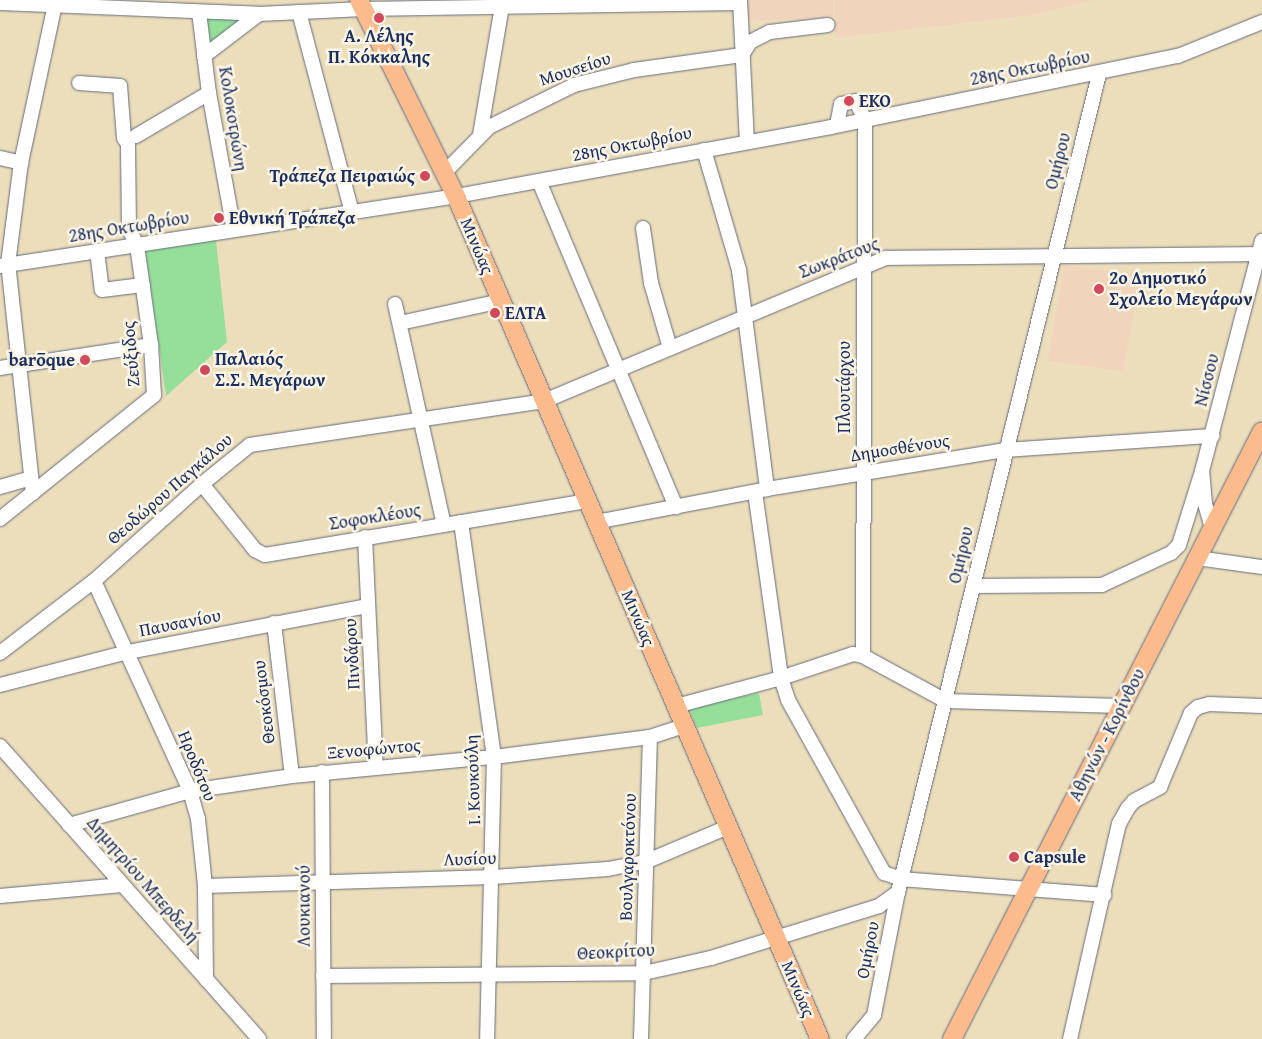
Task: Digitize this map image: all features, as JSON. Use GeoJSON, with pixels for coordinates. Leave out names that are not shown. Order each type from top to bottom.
{"type":"FeatureCollection","features":[{"type":"Feature","properties":{"kind":"main road","name":"Μινώας"},"geometry":{"type":"LineString","coordinates":[[361,4],[456,196],[820,1039]]}},
{"type":"Feature","properties":{"kind":"main road","name":"Αθηνών - Κορίνθου"},"geometry":{"type":"LineString","coordinates":[[952,1039],[1262,430]]}},
{"type":"Feature","properties":{"kind":"street"},"geometry":{"type":"LineString","coordinates":[[204,56],[259,14],[279,6],[299,12],[361,4],[740,1],[748,142]]}},
{"type":"Feature","properties":{"kind":"street"},"geometry":{"type":"LineString","coordinates":[[0,520],[33,493],[20,365],[4,265],[21,162],[56,2]]}},
{"type":"Feature","properties":{"kind":"street"},"geometry":{"type":"LineString","coordinates":[[0,3],[56,2],[199,12],[259,14]]}},
{"type":"Feature","properties":{"kind":"street"},"geometry":{"type":"LineString","coordinates":[[478,138],[484,125],[502,4]]}},
{"type":"Feature","properties":{"kind":"street","name":"Κολοκοτρώνη"},"geometry":{"type":"LineString","coordinates":[[199,12],[209,93],[234,230]]}},
{"type":"Feature","properties":{"kind":"street"},"geometry":{"type":"LineString","coordinates":[[299,12],[352,212]]}},
{"type":"Feature","properties":{"kind":"street","name":"28ης Οκτωβρίου"},"geometry":{"type":"LineString","coordinates":[[4,265],[456,196],[748,142],[863,115],[1099,74],[1178,56],[1262,22]]}},
{"type":"Feature","properties":{"kind":"street"},"geometry":{"type":"LineString","coordinates":[[742,56],[750,42],[770,32],[828,25]]}},
{"type":"Feature","properties":{"kind":"street","name":"Μουσείου"},"geometry":{"type":"LineString","coordinates":[[444,172],[489,126],[527,106],[588,81],[642,69],[742,56]]}},
{"type":"Feature","properties":{"kind":"street","name":"Ομήρου"},"geometry":{"type":"LineString","coordinates":[[854,1039],[874,1015],[900,886],[946,702],[1005,450],[1099,74]]}},
{"type":"Feature","properties":{"kind":"street","name":"Ζεύξιδος"},"geometry":{"type":"LineString","coordinates":[[33,493],[154,395],[151,345],[137,245],[129,228],[128,144],[124,138],[120,86],[79,83]]}},
{"type":"Feature","properties":{"kind":"street"},"geometry":{"type":"LineString","coordinates":[[136,136],[209,93]]}},
{"type":"Feature","properties":{"kind":"street"},"geometry":{"type":"LineString","coordinates":[[838,120],[841,104],[856,102],[863,115]]}},
{"type":"Feature","properties":{"kind":"street","name":"Πλουτάρχου"},"geometry":{"type":"LineString","coordinates":[[863,115],[863,656]]}},
{"type":"Feature","properties":{"kind":"street"},"geometry":{"type":"LineString","coordinates":[[704,150],[737,264],[746,316],[761,490],[781,678],[788,700],[884,873],[900,886],[1028,889],[1104,895]]}},
{"type":"Feature","properties":{"kind":"street"},"geometry":{"type":"LineString","coordinates":[[0,158],[21,162]]}},
{"type":"Feature","properties":{"kind":"street"},"geometry":{"type":"LineString","coordinates":[[538,181],[676,507]]}},
{"type":"Feature","properties":{"kind":"street"},"geometry":{"type":"LineString","coordinates":[[643,228],[651,283],[670,348]]}},
{"type":"Feature","properties":{"kind":"street","name":"Σωκράτους"},"geometry":{"type":"LineString","coordinates":[[544,401],[619,371],[864,266],[893,257],[1053,257],[1260,248]]}},
{"type":"Feature","properties":{"kind":"street","name":"Νίσσου"},"geometry":{"type":"LineString","coordinates":[[1212,528],[1205,504],[1202,470],[1213,436],[1260,248]]}},
{"type":"Feature","properties":{"kind":"street"},"geometry":{"type":"LineString","coordinates":[[97,251],[102,290],[142,285]]}},
{"type":"Feature","properties":{"kind":"street"},"geometry":{"type":"LineString","coordinates":[[400,323],[501,301]]}},
{"type":"Feature","properties":{"kind":"street"},"geometry":{"type":"LineString","coordinates":[[394,304],[423,420],[444,525]]}},
{"type":"Feature","properties":{"kind":"street"},"geometry":{"type":"LineString","coordinates":[[0,368],[151,345]]}},
{"type":"Feature","properties":{"kind":"street","name":"Θεοδώρου Παγκάλου"},"geometry":{"type":"LineString","coordinates":[[0,653],[94,581],[202,484],[250,445],[544,401]]}},
{"type":"Feature","properties":{"kind":"street","name":"Δημοσθένους"},"geometry":{"type":"LineString","coordinates":[[596,522],[761,490],[1005,450],[1213,436]]}},
{"type":"Feature","properties":{"kind":"street"},"geometry":{"type":"LineString","coordinates":[[973,586],[1102,585],[1171,554],[1179,545],[1202,470]]}},
{"type":"Feature","properties":{"kind":"street"},"geometry":{"type":"LineString","coordinates":[[0,487],[31,478]]}},
{"type":"Feature","properties":{"kind":"street","name":"Σοφοκλέους"},"geometry":{"type":"LineString","coordinates":[[202,484],[259,553],[265,555],[587,501]]}},
{"type":"Feature","properties":{"kind":"street","name":"Ι. Κουκούλη"},"geometry":{"type":"LineString","coordinates":[[461,522],[494,757],[493,877],[487,1039]]}},
{"type":"Feature","properties":{"kind":"street","name":"Πινδάρου"},"geometry":{"type":"LineString","coordinates":[[365,537],[376,768]]}},
{"type":"Feature","properties":{"kind":"street"},"geometry":{"type":"LineString","coordinates":[[1197,558],[1262,567]]}},
{"type":"Feature","properties":{"kind":"street","name":"Ηροδότου"},"geometry":{"type":"LineString","coordinates":[[94,581],[190,791],[198,819],[205,886],[206,979]]}},
{"type":"Feature","properties":{"kind":"street","name":"Παυσανίου"},"geometry":{"type":"LineString","coordinates":[[0,685],[128,652],[368,606]]}},
{"type":"Feature","properties":{"kind":"street","name":"Θεοκόσμου"},"geometry":{"type":"LineString","coordinates":[[274,623],[292,776]]}},
{"type":"Feature","properties":{"kind":"street"},"geometry":{"type":"LineString","coordinates":[[676,706],[781,678],[846,655],[863,656],[946,702],[1121,706]]}},
{"type":"Feature","properties":{"kind":"street"},"geometry":{"type":"LineString","coordinates":[[1070,1039],[1119,824],[1134,801],[1160,787],[1191,714],[1198,707],[1209,704],[1262,706]]}},
{"type":"Feature","properties":{"kind":"street","name":"Ξενοφώντος"},"geometry":{"type":"LineString","coordinates":[[69,825],[190,791],[322,772],[494,757],[650,737],[684,726]]}},
{"type":"Feature","properties":{"kind":"street","name":"Βουλγαροκτόνου"},"geometry":{"type":"LineString","coordinates":[[641,1039],[650,737]]}},
{"type":"Feature","properties":{"kind":"street","name":"Δημητρίου Μπερδελή"},"geometry":{"type":"LineString","coordinates":[[0,746],[259,1039]]}},
{"type":"Feature","properties":{"kind":"street","name":"Λουκιανού"},"geometry":{"type":"LineString","coordinates":[[322,772],[324,1039]]}},
{"type":"Feature","properties":{"kind":"street","name":"Λυσίου"},"geometry":{"type":"LineString","coordinates":[[205,886],[493,877],[608,869],[645,862],[728,827]]}},
{"type":"Feature","properties":{"kind":"street"},"geometry":{"type":"LineString","coordinates":[[0,896],[123,885]]}},
{"type":"Feature","properties":{"kind":"street","name":"Θεοκρίτου"},"geometry":{"type":"LineString","coordinates":[[323,976],[644,973],[776,938],[879,906],[900,886]]}},
{"type":"Feature","properties":{"kind":"shaded area"},"geometry":{"type":"Polygon","coordinates":[[[746,0],[833,0],[833,18],[746,21],[746,0]]]}},
{"type":"Feature","properties":{"kind":"shaded area"},"geometry":{"type":"Polygon","coordinates":[[[835,0],[1095,0],[1032,15],[835,38],[835,0]]]}},
{"type":"Feature","properties":{"kind":"shaded area"},"geometry":{"type":"Polygon","coordinates":[[[1064,265],[1141,275],[1123,371],[1048,361],[1064,265]]]}},
{"type":"Feature","properties":{"kind":"green space"},"geometry":{"type":"Polygon","coordinates":[[[206,13],[244,20],[211,45],[206,13]]]}},
{"type":"Feature","properties":{"kind":"green space"},"geometry":{"type":"Polygon","coordinates":[[[216,240],[227,342],[166,396],[145,249],[216,240]]]}},
{"type":"Feature","properties":{"kind":"green space"},"geometry":{"type":"Polygon","coordinates":[[[759,693],[763,715],[697,728],[689,708],[759,693]]]}},
{"type":"Feature","properties":{"kind":"place","name":"Α. Λέλης Π. Κόκκαλης"},"geometry":{"type":"Point","coordinates":[379,18]}},
{"type":"Feature","properties":{"kind":"place","name":"EKO"},"geometry":{"type":"Point","coordinates":[849,101]}},
{"type":"Feature","properties":{"kind":"place","name":"Τράπεζα Πειραιώς"},"geometry":{"type":"Point","coordinates":[425,176]}},
{"type":"Feature","properties":{"kind":"place","name":"Εθνική Τράπεζα"},"geometry":{"type":"Point","coordinates":[219,218]}},
{"type":"Feature","properties":{"kind":"place","name":"2ο Δημοτικό Σχολείο Μεγάρων"},"geometry":{"type":"Point","coordinates":[1099,289]}},
{"type":"Feature","properties":{"kind":"place","name":"ΕΛΤΑ"},"geometry":{"type":"Point","coordinates":[495,313]}},
{"type":"Feature","properties":{"kind":"place","name":"barōque"},"geometry":{"type":"Point","coordinates":[85,360]}},
{"type":"Feature","properties":{"kind":"place","name":"Παλαιός Σ.Σ. Μεγάρων"},"geometry":{"type":"Point","coordinates":[205,370]}},
{"type":"Feature","properties":{"kind":"place","name":"Capsule"},"geometry":{"type":"Point","coordinates":[1014,857]}}]}
